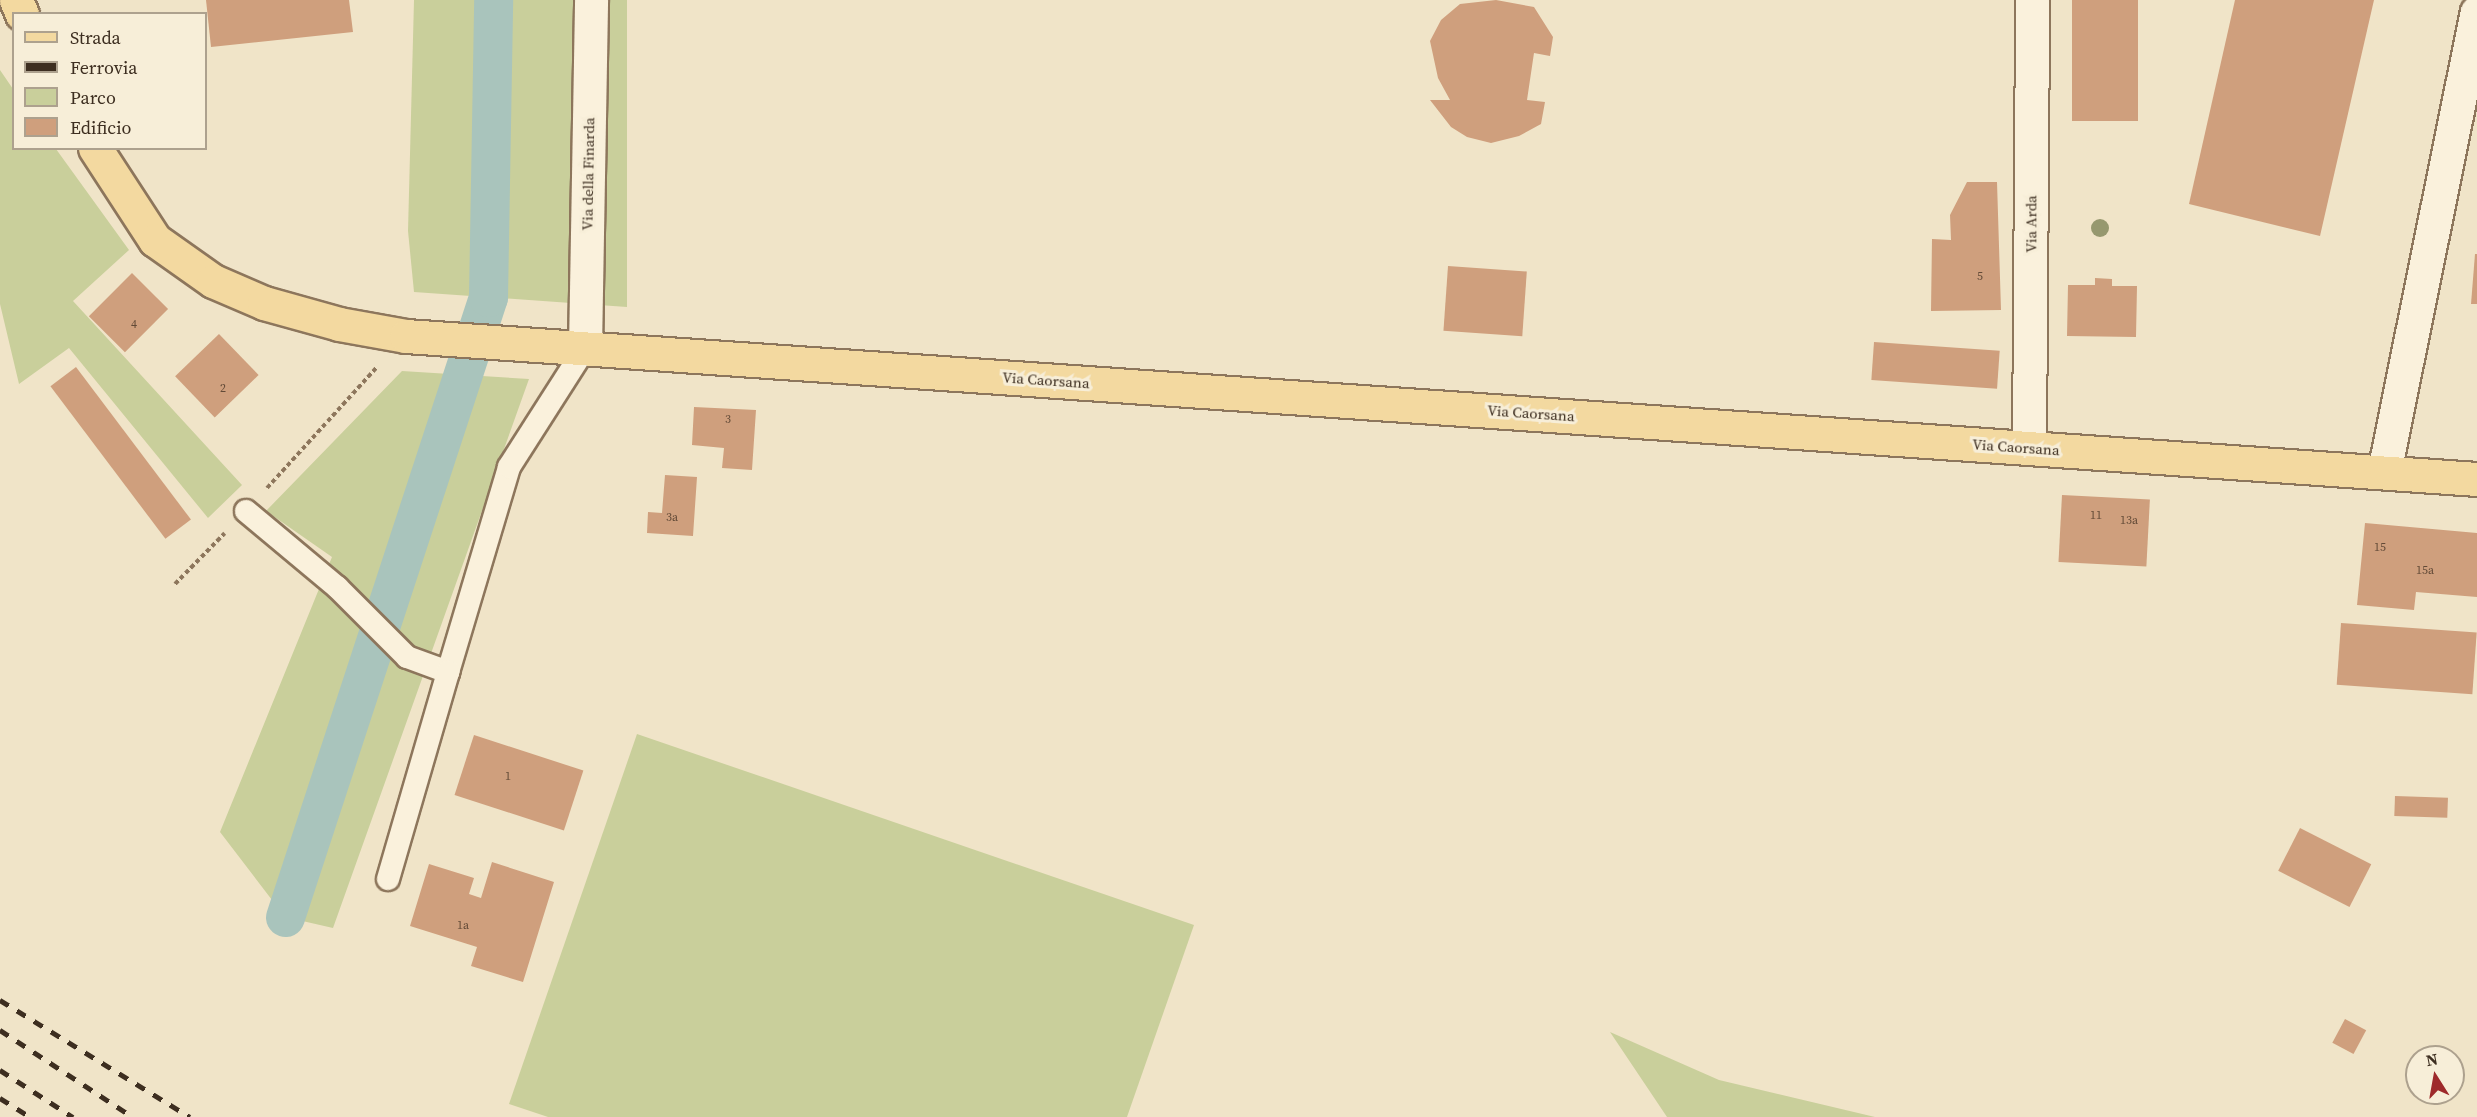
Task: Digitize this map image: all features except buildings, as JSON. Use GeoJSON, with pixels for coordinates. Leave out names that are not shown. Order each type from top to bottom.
{"type":"FeatureCollection","features":[{"type":"Feature","properties":{"kind":"main road","name":"Via Caorsana"},"geometry":{"type":"LineString","coordinates":[[96,150],[155,240],[213,280],[264,303],[339,324],[406,336],[2477,479]]}},
{"type":"Feature","properties":{"kind":"street","name":"Via della Finarda"},"geometry":{"type":"LineString","coordinates":[[585,348],[591,0]]}},
{"type":"Feature","properties":{"kind":"street","name":"Via Arda"},"geometry":{"type":"LineString","coordinates":[[2029,448],[2032,0]]}},
{"type":"Feature","properties":{"kind":"street"},"geometry":{"type":"LineString","coordinates":[[2384,472],[2477,12]]}},
{"type":"Feature","properties":{"kind":"lane"},"geometry":{"type":"LineString","coordinates":[[388,879],[509,467],[585,348]]}},
{"type":"Feature","properties":{"kind":"lane"},"geometry":{"type":"LineString","coordinates":[[246,511],[337,587],[407,657],[448,672]]}},
{"type":"Feature","properties":{"kind":"path"},"geometry":{"type":"LineString","coordinates":[[175,584],[246,511],[384,360]]}},
{"type":"Feature","properties":{"kind":"green space"},"geometry":{"type":"Polygon","coordinates":[[[414,0],[627,0],[627,307],[414,292],[408,231],[414,0]]]}},
{"type":"Feature","properties":{"kind":"green space"},"geometry":{"type":"Polygon","coordinates":[[[0,70],[12,88],[12,150],[57,150],[129,250],[73,301],[242,485],[208,518],[69,348],[19,384],[0,304],[0,70]]]}},
{"type":"Feature","properties":{"kind":"green space"},"geometry":{"type":"Polygon","coordinates":[[[402,371],[529,379],[333,928],[285,917],[220,832],[332,557],[266,511],[402,371]]]}},
{"type":"Feature","properties":{"kind":"green space"},"geometry":{"type":"Polygon","coordinates":[[[637,734],[1194,925],[1127,1117],[548,1117],[509,1104],[637,734]]]}},
{"type":"Feature","properties":{"kind":"green space"},"geometry":{"type":"Polygon","coordinates":[[[1610,1032],[1719,1080],[1875,1117],[1667,1117],[1610,1032]]]}},
{"type":"Feature","properties":{"kind":"waterway"},"geometry":{"type":"LineString","coordinates":[[285,917],[488,297],[493,0]]}},
{"type":"Feature","properties":{"kind":"railway"},"geometry":{"type":"LineString","coordinates":[[0,1000],[190,1117]]}},
{"type":"Feature","properties":{"kind":"railway"},"geometry":{"type":"LineString","coordinates":[[0,1030],[133,1117]]}},
{"type":"Feature","properties":{"kind":"railway"},"geometry":{"type":"LineString","coordinates":[[0,1070],[73,1117]]}},
{"type":"Feature","properties":{"kind":"railway"},"geometry":{"type":"LineString","coordinates":[[0,1098],[30,1117]]}}]}
